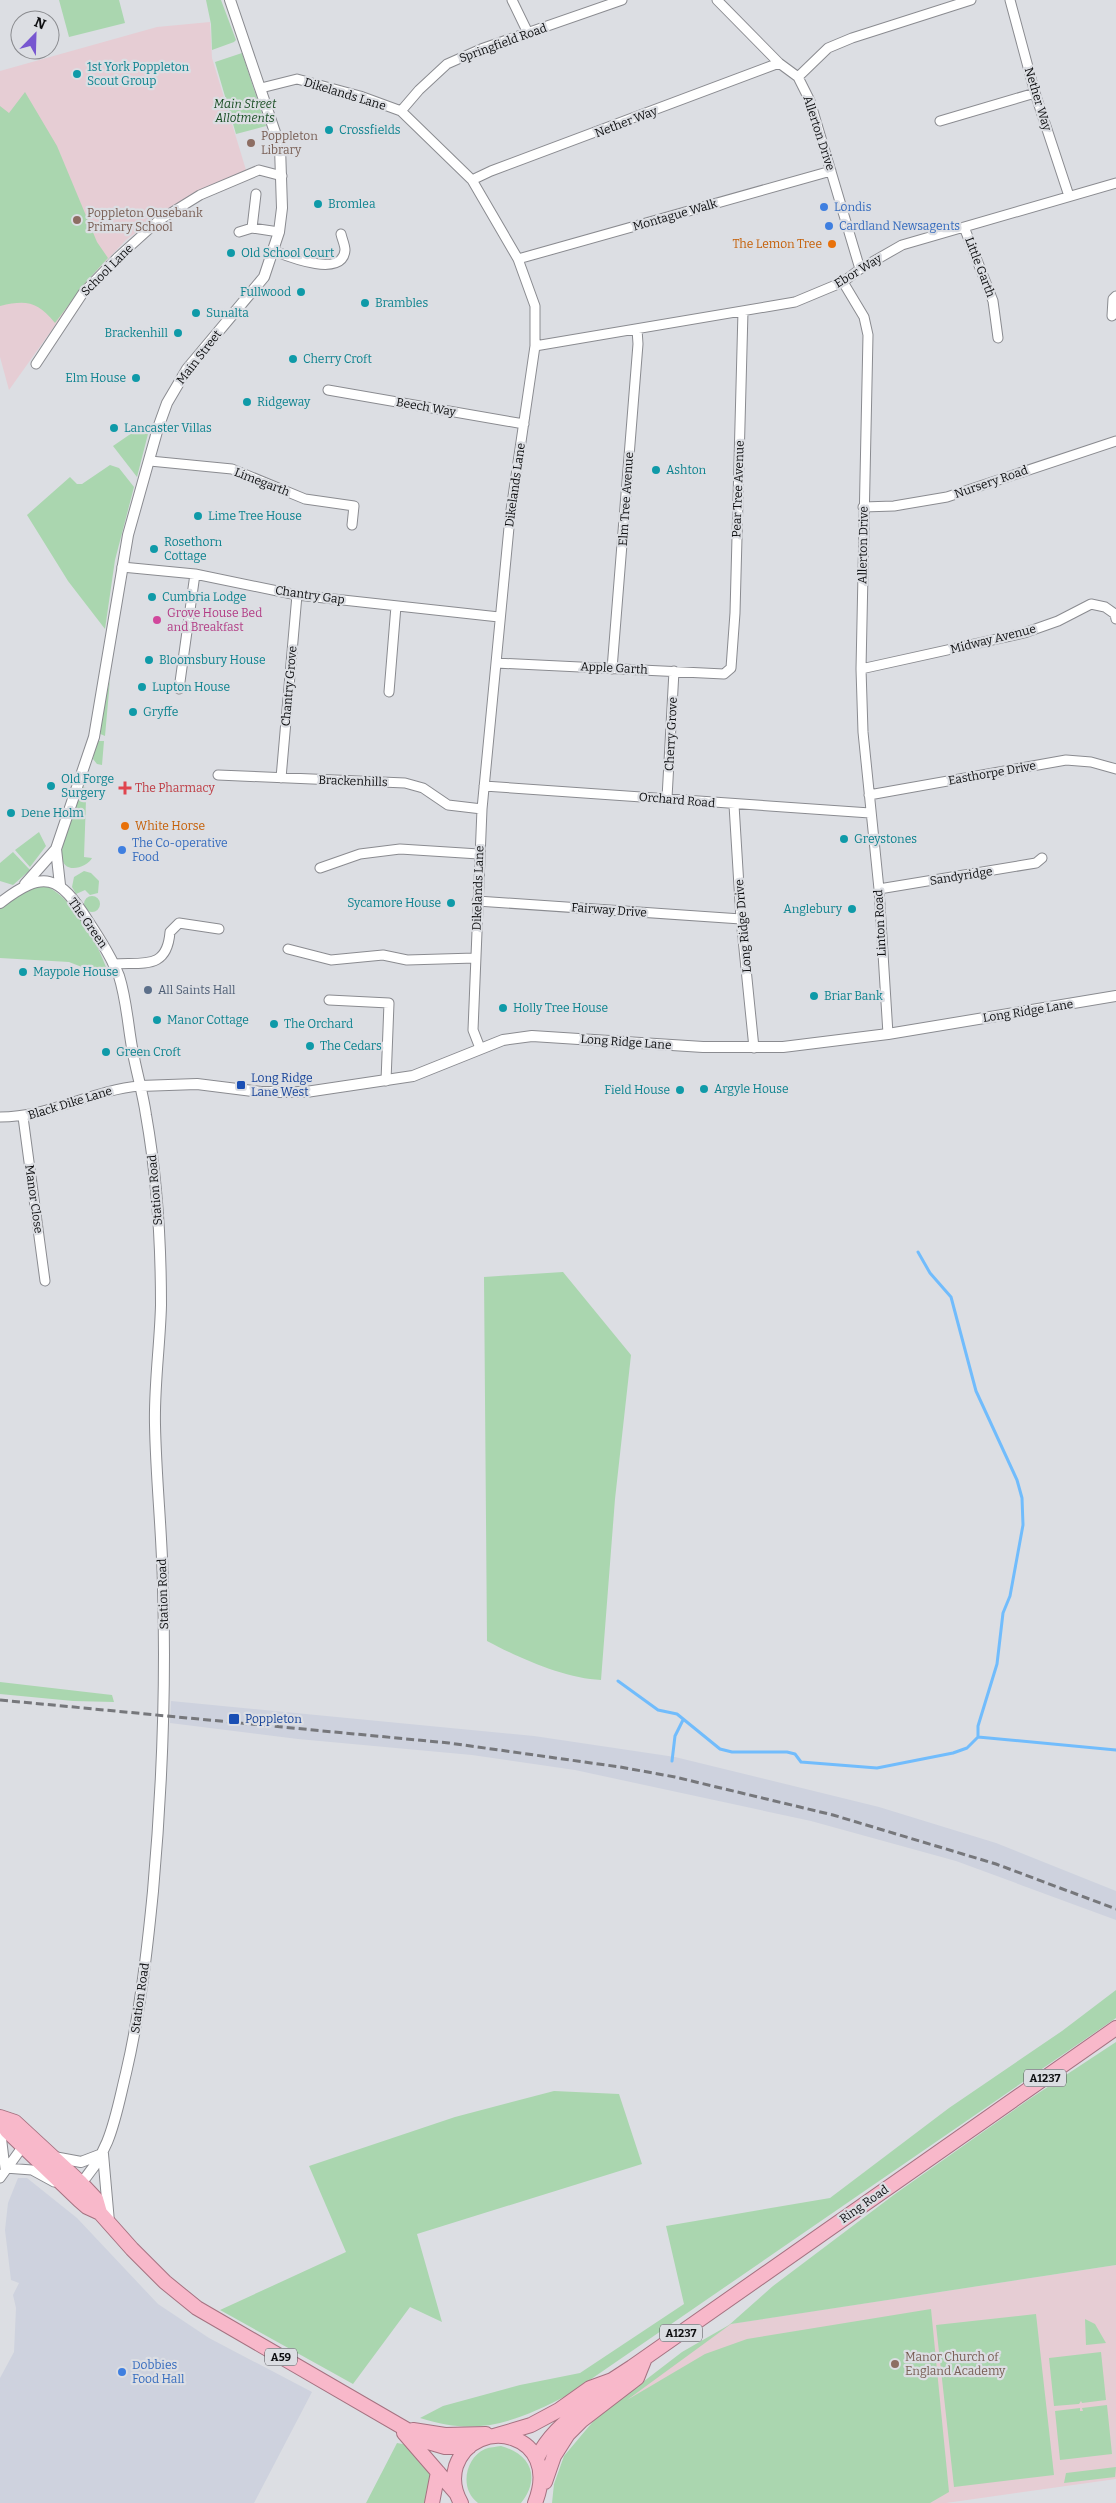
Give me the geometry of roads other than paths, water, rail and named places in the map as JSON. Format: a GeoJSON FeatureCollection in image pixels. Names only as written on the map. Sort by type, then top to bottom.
{"type":"FeatureCollection","features":[{"type":"Feature","properties":{"kind":"highway","name":"Ring Road"},"geometry":{"type":"LineString","coordinates":[[500,2434],[531,2425],[559,2410],[590,2388],[612,2380],[1116,2028]]}},
{"type":"Feature","properties":{"kind":"highway","name":"A59"},"geometry":{"type":"LineString","coordinates":[[0,2118],[7,2131],[27,2140],[53,2157],[72,2187]]}},
{"type":"Feature","properties":{"kind":"highway","name":"A59"},"geometry":{"type":"LineString","coordinates":[[27,2140],[72,2187],[96,2199],[104,2218],[165,2282],[196,2308],[370,2407],[400,2427],[437,2446],[469,2447]]}},
{"type":"Feature","properties":{"kind":"highway"},"geometry":{"type":"LineString","coordinates":[[538,2499],[552,2461],[563,2442],[581,2421],[637,2378],[645,2358]]}},
{"type":"Feature","properties":{"kind":"highway","name":"Ring Road"},"geometry":{"type":"LineString","coordinates":[[536,2458],[553,2432],[597,2398],[612,2380]]}},
{"type":"Feature","properties":{"kind":"highway"},"geometry":{"type":"LineString","coordinates":[[400,2427],[453,2435],[500,2434],[520,2442],[536,2458],[542,2477],[542,2487],[538,2499]]}},
{"type":"Feature","properties":{"kind":"highway","name":"A59"},"geometry":{"type":"LineString","coordinates":[[400,2427],[438,2472],[456,2499]]}},
{"type":"Feature","properties":{"kind":"highway"},"geometry":{"type":"LineString","coordinates":[[456,2499],[455,2469],[469,2447],[477,2441],[500,2434]]}},
{"type":"Feature","properties":{"kind":"highway"},"geometry":{"type":"LineString","coordinates":[[432,2503],[438,2472]]}},
{"type":"Feature","properties":{"kind":"street","name":"Main Street"},"geometry":{"type":"LineString","coordinates":[[68,815],[94,737],[128,536],[158,428],[172,394],[187,369],[264,277],[279,232],[282,176],[280,147],[230,0]]}},
{"type":"Feature","properties":{"kind":"street"},"geometry":{"type":"LineString","coordinates":[[512,0],[528,33]]}},
{"type":"Feature","properties":{"kind":"street","name":"Springfield Road"},"geometry":{"type":"LineString","coordinates":[[401,111],[419,90],[446,64],[622,0]]}},
{"type":"Feature","properties":{"kind":"street","name":"Allerton Drive"},"geometry":{"type":"LineString","coordinates":[[717,0],[779,63],[798,77],[810,101],[860,270]]}},
{"type":"Feature","properties":{"kind":"street"},"geometry":{"type":"LineString","coordinates":[[798,77],[828,48],[852,38],[971,0]]}},
{"type":"Feature","properties":{"kind":"street","name":"Nether Way"},"geometry":{"type":"LineString","coordinates":[[1010,0],[1035,93],[1069,196]]}},
{"type":"Feature","properties":{"kind":"street","name":"Nether Way"},"geometry":{"type":"LineString","coordinates":[[472,180],[491,171],[779,63]]}},
{"type":"Feature","properties":{"kind":"street","name":"Dikelands Lane"},"geometry":{"type":"LineString","coordinates":[[261,88],[297,80],[360,96],[401,111],[472,180],[518,258],[535,306],[535,346],[510,517],[482,809],[473,1030],[480,1048]]}},
{"type":"Feature","properties":{"kind":"street"},"geometry":{"type":"LineString","coordinates":[[940,121],[1035,93]]}},
{"type":"Feature","properties":{"kind":"street","name":"School Lane"},"geometry":{"type":"LineString","coordinates":[[36,364],[83,293],[158,221],[200,195],[259,170],[282,176]]}},
{"type":"Feature","properties":{"kind":"street","name":"Montague Walk"},"geometry":{"type":"LineString","coordinates":[[518,258],[832,171]]}},
{"type":"Feature","properties":{"kind":"street","name":"Ebor Way"},"geometry":{"type":"LineString","coordinates":[[535,346],[795,302],[843,282],[902,245],[1116,183]]}},
{"type":"Feature","properties":{"kind":"street"},"geometry":{"type":"LineString","coordinates":[[252,228],[256,194]]}},
{"type":"Feature","properties":{"kind":"street","name":"Little Garth"},"geometry":{"type":"LineString","coordinates":[[964,227],[993,301],[998,338]]}},
{"type":"Feature","properties":{"kind":"street"},"geometry":{"type":"LineString","coordinates":[[239,232],[252,228],[279,232]]}},
{"type":"Feature","properties":{"kind":"street"},"geometry":{"type":"LineString","coordinates":[[274,251],[306,263],[331,264],[342,257],[345,249],[340,234]]}},
{"type":"Feature","properties":{"kind":"street","name":"Allerton Drive"},"geometry":{"type":"LineString","coordinates":[[843,282],[864,317],[868,335],[861,669],[870,813]]}},
{"type":"Feature","properties":{"kind":"street"},"geometry":{"type":"LineString","coordinates":[[1112,316],[1113,299],[1116,296]]}},
{"type":"Feature","properties":{"kind":"street","name":"Pear Tree Avenue"},"geometry":{"type":"LineString","coordinates":[[731,668],[735,613],[743,311]]}},
{"type":"Feature","properties":{"kind":"street","name":"Elm Tree Avenue"},"geometry":{"type":"LineString","coordinates":[[612,668],[638,353],[637,329]]}},
{"type":"Feature","properties":{"kind":"street","name":"Beech Way"},"geometry":{"type":"LineString","coordinates":[[328,390],[524,424]]}},
{"type":"Feature","properties":{"kind":"street","name":"Nursery Road"},"geometry":{"type":"LineString","coordinates":[[863,507],[894,506],[947,497],[1116,441]]}},
{"type":"Feature","properties":{"kind":"street","name":"Limegarth"},"geometry":{"type":"LineString","coordinates":[[150,461],[232,470],[305,499],[354,506],[352,526]]}},
{"type":"Feature","properties":{"kind":"street","name":"Chantry Gap"},"geometry":{"type":"LineString","coordinates":[[122,566],[195,574],[298,595],[499,617]]}},
{"type":"Feature","properties":{"kind":"street"},"geometry":{"type":"LineString","coordinates":[[179,689],[195,574]]}},
{"type":"Feature","properties":{"kind":"street","name":"Chantry Grove"},"geometry":{"type":"LineString","coordinates":[[281,778],[298,595]]}},
{"type":"Feature","properties":{"kind":"street","name":"Midway Avenue"},"geometry":{"type":"LineString","coordinates":[[861,669],[1024,633],[1058,621],[1091,604],[1105,607],[1115,614],[1116,618]]}},
{"type":"Feature","properties":{"kind":"street"},"geometry":{"type":"LineString","coordinates":[[389,692],[396,606]]}},
{"type":"Feature","properties":{"kind":"street","name":"Apple Garth"},"geometry":{"type":"LineString","coordinates":[[496,663],[724,674],[731,668]]}},
{"type":"Feature","properties":{"kind":"street","name":"Cherry Grove"},"geometry":{"type":"LineString","coordinates":[[667,798],[674,671]]}},
{"type":"Feature","properties":{"kind":"street","name":"Easthorpe Drive"},"geometry":{"type":"LineString","coordinates":[[869,795],[1066,760],[1091,762],[1116,769]]}},
{"type":"Feature","properties":{"kind":"street","name":"Brackenhills"},"geometry":{"type":"LineString","coordinates":[[218,776],[405,783],[423,788],[448,805],[482,809]]}},
{"type":"Feature","properties":{"kind":"street","name":"Orchard Road"},"geometry":{"type":"LineString","coordinates":[[484,786],[667,798],[734,805],[870,813]]}},
{"type":"Feature","properties":{"kind":"street","name":"Long Ridge Drive"},"geometry":{"type":"LineString","coordinates":[[734,805],[741,919],[754,1048]]}},
{"type":"Feature","properties":{"kind":"street","name":"Linton Road"},"geometry":{"type":"LineString","coordinates":[[870,813],[879,889],[888,1034]]}},
{"type":"Feature","properties":{"kind":"street","name":"The Green"},"geometry":{"type":"LineString","coordinates":[[60,885],[56,849],[68,815]]}},
{"type":"Feature","properties":{"kind":"street"},"geometry":{"type":"LineString","coordinates":[[23,886],[56,849]]}},
{"type":"Feature","properties":{"kind":"street"},"geometry":{"type":"LineString","coordinates":[[320,868],[360,854],[400,850],[479,854]]}},
{"type":"Feature","properties":{"kind":"street","name":"Sandyridge"},"geometry":{"type":"LineString","coordinates":[[879,889],[1036,864],[1042,858]]}},
{"type":"Feature","properties":{"kind":"street","name":"The Green"},"geometry":{"type":"LineString","coordinates":[[0,903],[23,886],[34,881],[48,881],[60,885],[80,907],[108,951],[120,982]]}},
{"type":"Feature","properties":{"kind":"street","name":"Fairway Drive"},"geometry":{"type":"LineString","coordinates":[[477,901],[741,919]]}},
{"type":"Feature","properties":{"kind":"street"},"geometry":{"type":"LineString","coordinates":[[113,964],[155,961],[162,957],[167,951],[170,932],[179,923],[218,929]]}},
{"type":"Feature","properties":{"kind":"street"},"geometry":{"type":"LineString","coordinates":[[288,949],[331,960],[383,955],[407,960],[475,958]]}},
{"type":"Feature","properties":{"kind":"street","name":"Station Road"},"geometry":{"type":"LineString","coordinates":[[72,2187],[92,2172],[103,2153],[116,2115],[140,2001],[160,1800],[164,1633],[155,1422],[160,1306],[158,1205],[140,1086],[120,982]]}},
{"type":"Feature","properties":{"kind":"street","name":"Long Ridge Lane"},"geometry":{"type":"LineString","coordinates":[[140,1086],[197,1084],[261,1092],[306,1092],[413,1076],[503,1040],[532,1036],[754,1048],[814,1044],[888,1034],[1116,996]]}},
{"type":"Feature","properties":{"kind":"street"},"geometry":{"type":"LineString","coordinates":[[328,1000],[389,1003],[386,1081]]}},
{"type":"Feature","properties":{"kind":"street","name":"Black Dike Lane"},"geometry":{"type":"LineString","coordinates":[[0,1117],[23,1117],[118,1088],[140,1086]]}},
{"type":"Feature","properties":{"kind":"street","name":"Manor Close"},"geometry":{"type":"LineString","coordinates":[[23,1117],[46,1281]]}},
{"type":"Feature","properties":{"kind":"street"},"geometry":{"type":"LineString","coordinates":[[0,2124],[5,2168]]}},
{"type":"Feature","properties":{"kind":"street"},"geometry":{"type":"LineString","coordinates":[[0,2178],[5,2168],[27,2140]]}},
{"type":"Feature","properties":{"kind":"street"},"geometry":{"type":"LineString","coordinates":[[53,2157],[81,2162],[103,2153],[104,2218]]}},
{"type":"Feature","properties":{"kind":"street"},"geometry":{"type":"LineString","coordinates":[[5,2168],[32,2170],[72,2187]]}},
{"type":"Feature","properties":{"kind":"waterway"},"geometry":{"type":"LineString","coordinates":[[918,1252],[930,1273],[951,1297],[976,1391],[1017,1480],[1022,1498],[1023,1525],[1010,1596],[1003,1613],[997,1664],[978,1726],[978,1737]]}},
{"type":"Feature","properties":{"kind":"waterway"},"geometry":{"type":"LineString","coordinates":[[618,1681],[658,1710],[677,1714],[720,1749],[732,1752],[787,1752],[795,1754],[801,1762],[877,1768],[953,1753],[967,1748],[978,1737],[1116,1750]]}},
{"type":"Feature","properties":{"kind":"waterway"},"geometry":{"type":"LineString","coordinates":[[672,1761],[675,1736],[683,1720]]}},
{"type":"Feature","properties":{"kind":"railway"},"geometry":{"type":"LineString","coordinates":[[0,1700],[449,1743],[620,1767],[675,1777],[833,1815],[996,1864],[1116,1909]]}},
{"type":"Feature","properties":{"kind":"place","name":"1st York Poppleton Scout Group"},"geometry":{"type":"Point","coordinates":[77,74]}},
{"type":"Feature","properties":{"kind":"place","name":"Crossfields"},"geometry":{"type":"Point","coordinates":[329,130]}},
{"type":"Feature","properties":{"kind":"place","name":"Poppleton Library"},"geometry":{"type":"Point","coordinates":[251,143]}},
{"type":"Feature","properties":{"kind":"place","name":"Bromlea"},"geometry":{"type":"Point","coordinates":[318,204]}},
{"type":"Feature","properties":{"kind":"place","name":"Londis"},"geometry":{"type":"Point","coordinates":[824,207]}},
{"type":"Feature","properties":{"kind":"place","name":"Poppleton Ousebank Primary School"},"geometry":{"type":"Point","coordinates":[77,220]}},
{"type":"Feature","properties":{"kind":"place","name":"Cardland Newsagents"},"geometry":{"type":"Point","coordinates":[829,226]}},
{"type":"Feature","properties":{"kind":"place","name":"The Lemon Tree"},"geometry":{"type":"Point","coordinates":[832,244]}},
{"type":"Feature","properties":{"kind":"place","name":"Old School Court"},"geometry":{"type":"Point","coordinates":[231,253]}},
{"type":"Feature","properties":{"kind":"place","name":"Fullwood"},"geometry":{"type":"Point","coordinates":[301,292]}},
{"type":"Feature","properties":{"kind":"place","name":"Brambles"},"geometry":{"type":"Point","coordinates":[365,303]}},
{"type":"Feature","properties":{"kind":"place","name":"Sunalta"},"geometry":{"type":"Point","coordinates":[196,313]}},
{"type":"Feature","properties":{"kind":"place","name":"Brackenhill"},"geometry":{"type":"Point","coordinates":[178,333]}},
{"type":"Feature","properties":{"kind":"place","name":"Cherry Croft"},"geometry":{"type":"Point","coordinates":[293,359]}},
{"type":"Feature","properties":{"kind":"place","name":"Elm House"},"geometry":{"type":"Point","coordinates":[136,378]}},
{"type":"Feature","properties":{"kind":"place","name":"Ridgeway"},"geometry":{"type":"Point","coordinates":[247,402]}},
{"type":"Feature","properties":{"kind":"place","name":"Lancaster Villas"},"geometry":{"type":"Point","coordinates":[114,428]}},
{"type":"Feature","properties":{"kind":"place","name":"Ashton"},"geometry":{"type":"Point","coordinates":[656,470]}},
{"type":"Feature","properties":{"kind":"place","name":"Lime Tree House"},"geometry":{"type":"Point","coordinates":[198,516]}},
{"type":"Feature","properties":{"kind":"place","name":"Rosethorn Cottage"},"geometry":{"type":"Point","coordinates":[154,549]}},
{"type":"Feature","properties":{"kind":"place","name":"Cumbria Lodge"},"geometry":{"type":"Point","coordinates":[152,597]}},
{"type":"Feature","properties":{"kind":"place","name":"Grove House Bed and Breakfast"},"geometry":{"type":"Point","coordinates":[157,620]}},
{"type":"Feature","properties":{"kind":"place","name":"Bloomsbury House"},"geometry":{"type":"Point","coordinates":[149,660]}},
{"type":"Feature","properties":{"kind":"place","name":"Lupton House"},"geometry":{"type":"Point","coordinates":[142,687]}},
{"type":"Feature","properties":{"kind":"place","name":"Gryffe"},"geometry":{"type":"Point","coordinates":[133,712]}},
{"type":"Feature","properties":{"kind":"place","name":"Old Forge Surgery"},"geometry":{"type":"Point","coordinates":[51,786]}},
{"type":"Feature","properties":{"kind":"place","name":"The Pharmacy"},"geometry":{"type":"Point","coordinates":[125,788]}},
{"type":"Feature","properties":{"kind":"place","name":"Dene Holm"},"geometry":{"type":"Point","coordinates":[11,813]}},
{"type":"Feature","properties":{"kind":"place","name":"White Horse"},"geometry":{"type":"Point","coordinates":[125,826]}},
{"type":"Feature","properties":{"kind":"place","name":"Greystones"},"geometry":{"type":"Point","coordinates":[844,839]}},
{"type":"Feature","properties":{"kind":"place","name":"The Co-operative Food"},"geometry":{"type":"Point","coordinates":[122,850]}},
{"type":"Feature","properties":{"kind":"place","name":"Sycamore House"},"geometry":{"type":"Point","coordinates":[451,903]}},
{"type":"Feature","properties":{"kind":"place","name":"Anglebury"},"geometry":{"type":"Point","coordinates":[852,909]}},
{"type":"Feature","properties":{"kind":"place","name":"Maypole House"},"geometry":{"type":"Point","coordinates":[23,972]}},
{"type":"Feature","properties":{"kind":"place","name":"All Saints Hall"},"geometry":{"type":"Point","coordinates":[148,990]}},
{"type":"Feature","properties":{"kind":"place","name":"Briar Bank"},"geometry":{"type":"Point","coordinates":[814,996]}},
{"type":"Feature","properties":{"kind":"place","name":"Holly Tree House"},"geometry":{"type":"Point","coordinates":[503,1008]}},
{"type":"Feature","properties":{"kind":"place","name":"Manor Cottage"},"geometry":{"type":"Point","coordinates":[157,1020]}},
{"type":"Feature","properties":{"kind":"place","name":"The Orchard"},"geometry":{"type":"Point","coordinates":[274,1024]}},
{"type":"Feature","properties":{"kind":"place","name":"The Cedars"},"geometry":{"type":"Point","coordinates":[310,1046]}},
{"type":"Feature","properties":{"kind":"place","name":"Green Croft"},"geometry":{"type":"Point","coordinates":[106,1052]}},
{"type":"Feature","properties":{"kind":"place","name":"Long Ridge Lane West"},"geometry":{"type":"Point","coordinates":[241,1085]}},
{"type":"Feature","properties":{"kind":"place","name":"Argyle House"},"geometry":{"type":"Point","coordinates":[704,1089]}},
{"type":"Feature","properties":{"kind":"place","name":"Field House"},"geometry":{"type":"Point","coordinates":[680,1090]}},
{"type":"Feature","properties":{"kind":"place","name":"Poppleton"},"geometry":{"type":"Point","coordinates":[234,1719]}},
{"type":"Feature","properties":{"kind":"place","name":"Manor Church of England Academy"},"geometry":{"type":"Point","coordinates":[895,2364]}},
{"type":"Feature","properties":{"kind":"place","name":"Dobbies Food Hall"},"geometry":{"type":"Point","coordinates":[122,2372]}},
{"type":"Feature","properties":{"kind":"park label","name":"Main Street Allotments"},"geometry":{"type":"Point","coordinates":[245,111]}}]}
